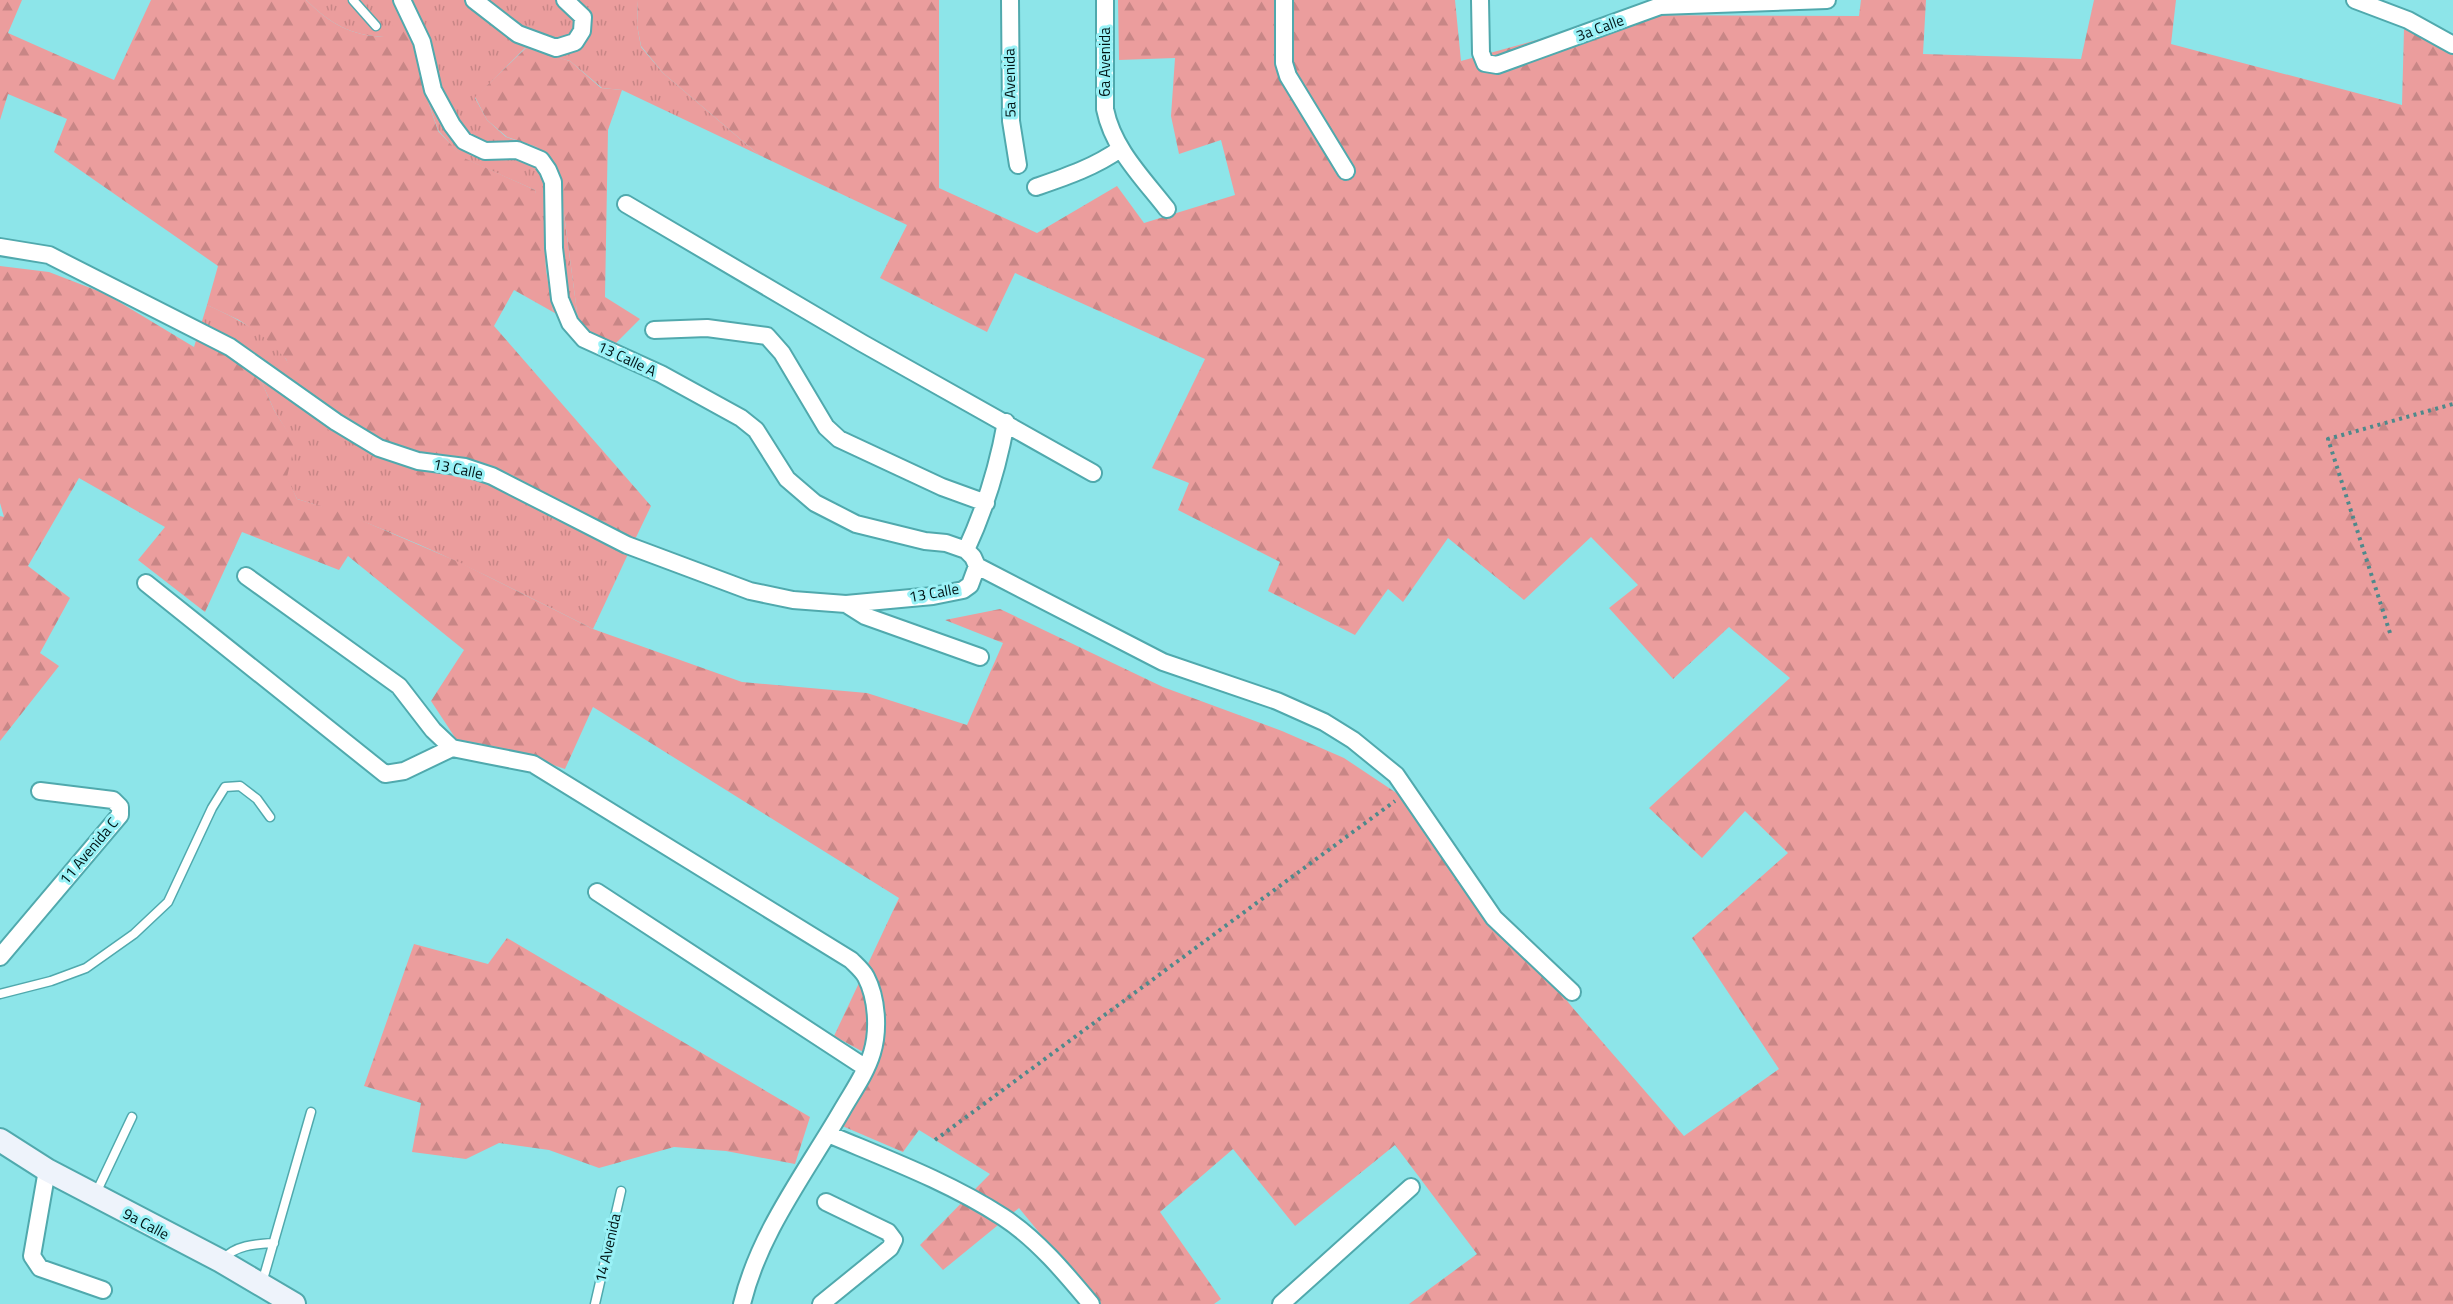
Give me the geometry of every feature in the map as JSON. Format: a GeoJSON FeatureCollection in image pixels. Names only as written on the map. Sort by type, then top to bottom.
{"type":"FeatureCollection","features":[{"type":"Feature","properties":{"kind":"street","name":"13 Calle A"},"geometry":{"type":"LineString","coordinates":[[402,0],[422,42],[434,90],[452,125],[464,141],[485,151],[516,150],[541,160],[548,170],[553,182],[554,248],[560,299],[570,322],[584,339],[660,374],[741,418],[756,430],[787,479],[815,503],[856,524],[925,541],[946,543],[966,550]]}},
{"type":"Feature","properties":{"kind":"street"},"geometry":{"type":"LineString","coordinates":[[474,0],[518,34],[556,48],[575,42],[582,31],[583,16],[565,0]]}},
{"type":"Feature","properties":{"kind":"street","name":"5a Avenida"},"geometry":{"type":"LineString","coordinates":[[1010,0],[1011,122],[1018,165]]}},
{"type":"Feature","properties":{"kind":"street","name":"6a Avenida"},"geometry":{"type":"LineString","coordinates":[[1105,0],[1105,109],[1108,123],[1120,149]]}},
{"type":"Feature","properties":{"kind":"street"},"geometry":{"type":"LineString","coordinates":[[1284,0],[1284,63],[1288,76],[1346,171]]}},
{"type":"Feature","properties":{"kind":"street","name":"3a Calle"},"geometry":{"type":"LineString","coordinates":[[1480,0],[1481,53],[1485,63],[1497,65],[1660,3],[1827,0]]}},
{"type":"Feature","properties":{"kind":"street"},"geometry":{"type":"LineString","coordinates":[[2355,0],[2408,20],[2453,45]]}},
{"type":"Feature","properties":{"kind":"street"},"geometry":{"type":"LineString","coordinates":[[1036,187],[1086,169],[1120,149],[1167,209]]}},
{"type":"Feature","properties":{"kind":"street"},"geometry":{"type":"LineString","coordinates":[[626,204],[862,343],[1093,473]]}},
{"type":"Feature","properties":{"kind":"street","name":"13 Calle"},"geometry":{"type":"LineString","coordinates":[[0,247],[49,255],[230,347],[336,422],[379,448],[418,461],[465,467],[492,476],[627,545],[750,591],[794,600],[846,604],[933,596],[963,590],[970,585],[975,571]]}},
{"type":"Feature","properties":{"kind":"street"},"geometry":{"type":"LineString","coordinates":[[654,330],[707,328],[766,336],[782,353],[826,427],[839,439],[942,487],[986,503]]}},
{"type":"Feature","properties":{"kind":"street"},"geometry":{"type":"LineString","coordinates":[[1006,423],[1000,455],[986,503],[966,550],[973,557],[975,571],[1163,662],[1277,701],[1324,722],[1396,775],[1494,918],[1572,992]]}},
{"type":"Feature","properties":{"kind":"street"},"geometry":{"type":"LineString","coordinates":[[246,576],[399,686],[433,730],[452,748],[534,764],[851,960],[866,976],[876,1010],[873,1051],[866,1068],[765,1239],[747,1283],[742,1304]]}},
{"type":"Feature","properties":{"kind":"street"},"geometry":{"type":"LineString","coordinates":[[146,583],[386,774],[404,771],[452,748]]}},
{"type":"Feature","properties":{"kind":"street"},"geometry":{"type":"LineString","coordinates":[[846,604],[865,616],[980,657]]}},
{"type":"Feature","properties":{"kind":"street","name":"11 Avenida C"},"geometry":{"type":"LineString","coordinates":[[0,957],[120,815],[120,807],[113,800],[40,791]]}},
{"type":"Feature","properties":{"kind":"street"},"geometry":{"type":"LineString","coordinates":[[597,892],[866,1068]]}},
{"type":"Feature","properties":{"kind":"street"},"geometry":{"type":"LineString","coordinates":[[828,1134],[944,1184],[1005,1218],[1040,1248],[1091,1304]]}},
{"type":"Feature","properties":{"kind":"street","name":"9a Calle"},"geometry":{"type":"LineString","coordinates":[[0,1140],[47,1170],[221,1262],[294,1304]]}},
{"type":"Feature","properties":{"kind":"street"},"geometry":{"type":"LineString","coordinates":[[47,1170],[32,1256],[40,1268],[103,1290]]}},
{"type":"Feature","properties":{"kind":"street"},"geometry":{"type":"LineString","coordinates":[[1281,1304],[1411,1187]]}},
{"type":"Feature","properties":{"kind":"street"},"geometry":{"type":"LineString","coordinates":[[821,1304],[890,1248],[894,1240],[888,1232],[826,1202]]}},
{"type":"Feature","properties":{"kind":"lane"},"geometry":{"type":"LineString","coordinates":[[353,0],[376,26]]}},
{"type":"Feature","properties":{"kind":"lane"},"geometry":{"type":"LineString","coordinates":[[0,994],[51,981],[86,968],[142,926],[168,902],[212,808],[225,787],[240,786],[257,799],[270,817]]}},
{"type":"Feature","properties":{"kind":"lane"},"geometry":{"type":"LineString","coordinates":[[261,1284],[310,1112]]}},
{"type":"Feature","properties":{"kind":"lane"},"geometry":{"type":"LineString","coordinates":[[94,1196],[132,1117]]}},
{"type":"Feature","properties":{"kind":"lane","name":"14 Avenida"},"geometry":{"type":"LineString","coordinates":[[596,1304],[621,1191]]}},
{"type":"Feature","properties":{"kind":"lane"},"geometry":{"type":"LineString","coordinates":[[221,1262],[229,1252],[274,1243]]}},
{"type":"Feature","properties":{"kind":"path"},"geometry":{"type":"LineString","coordinates":[[2390,633],[2328,439],[2453,404]]}},
{"type":"Feature","properties":{"kind":"path"},"geometry":{"type":"LineString","coordinates":[[934,1140],[1408,792]]}},
{"type":"Feature","properties":{"kind":"green space"},"geometry":{"type":"Polygon","coordinates":[[[0,0],[22,0],[8,33],[114,80],[151,0],[306,0],[341,27],[361,34],[384,37],[397,19],[410,33],[423,86],[438,131],[464,158],[535,190],[543,220],[546,270],[553,312],[514,290],[494,326],[651,506],[629,552],[474,474],[421,476],[385,463],[312,419],[298,392],[286,359],[265,338],[239,320],[207,305],[218,266],[54,152],[67,119],[8,94],[0,120],[0,0]]]}},
{"type":"Feature","properties":{"kind":"green space"},"geometry":{"type":"Polygon","coordinates":[[[306,0],[638,0],[637,25],[641,47],[663,73],[759,155],[622,90],[602,88],[570,61],[525,48],[475,98],[487,120],[506,137],[537,147],[554,163],[561,191],[579,327],[553,312],[535,190],[463,158],[438,130],[423,86],[384,37],[361,34],[341,27],[306,0]]]}},
{"type":"Feature","properties":{"kind":"green space"},"geometry":{"type":"Polygon","coordinates":[[[638,0],[939,0],[939,188],[1037,233],[1117,186],[1144,223],[1235,195],[1221,140],[1179,154],[1171,116],[1175,58],[1119,60],[1118,0],[1455,0],[1461,61],[1627,15],[1859,16],[1861,0],[1926,0],[1923,54],[2081,59],[2094,0],[2176,0],[2171,44],[2402,105],[2404,29],[2453,51],[2453,1304],[1409,1304],[1477,1254],[1395,1145],[1295,1226],[1233,1149],[1160,1212],[1221,1299],[1214,1304],[1098,1304],[1019,1208],[943,1270],[920,1245],[990,1174],[919,1130],[903,1152],[840,1125],[876,1059],[834,1036],[899,898],[593,707],[565,769],[502,748],[456,739],[431,701],[464,650],[348,556],[339,570],[242,532],[205,612],[138,560],[165,527],[79,478],[28,566],[70,598],[40,653],[59,666],[0,741],[0,516],[4,517],[0,503],[0,266],[49,272],[106,294],[194,347],[231,352],[260,378],[274,410],[295,443],[287,477],[297,499],[342,512],[461,563],[593,629],[742,682],[867,693],[967,725],[1003,643],[945,620],[1000,609],[1163,687],[1282,731],[1344,758],[1407,800],[1572,1007],[1684,1136],[1779,1069],[1692,938],[1788,853],[1745,811],[1702,858],[1649,808],[1790,678],[1729,627],[1673,679],[1609,608],[1638,585],[1591,537],[1524,600],[1448,538],[1403,602],[1388,589],[1355,635],[1268,591],[1280,562],[1178,510],[1189,483],[1152,468],[1205,359],[1015,273],[987,332],[880,278],[907,225],[759,155],[663,73],[641,46],[637,25],[638,0]]]}},
{"type":"Feature","properties":{"kind":"green space"},"geometry":{"type":"Polygon","coordinates":[[[526,48],[570,61],[601,88],[622,90],[608,130],[605,297],[640,319],[613,346],[579,327],[561,191],[554,163],[537,147],[507,137],[487,120],[475,97],[526,48]]]}},
{"type":"Feature","properties":{"kind":"green space"},"geometry":{"type":"Polygon","coordinates":[[[207,305],[239,321],[273,344],[287,361],[298,392],[474,474],[629,552],[593,629],[411,541],[297,499],[286,477],[294,443],[274,410],[260,378],[194,347],[207,305]]]}},
{"type":"Feature","properties":{"kind":"green space"},"geometry":{"type":"Polygon","coordinates":[[[507,938],[810,1117],[795,1164],[726,1151],[674,1147],[599,1168],[549,1150],[499,1143],[466,1159],[412,1152],[421,1103],[364,1086],[414,944],[488,964],[507,938]]]}}]}
